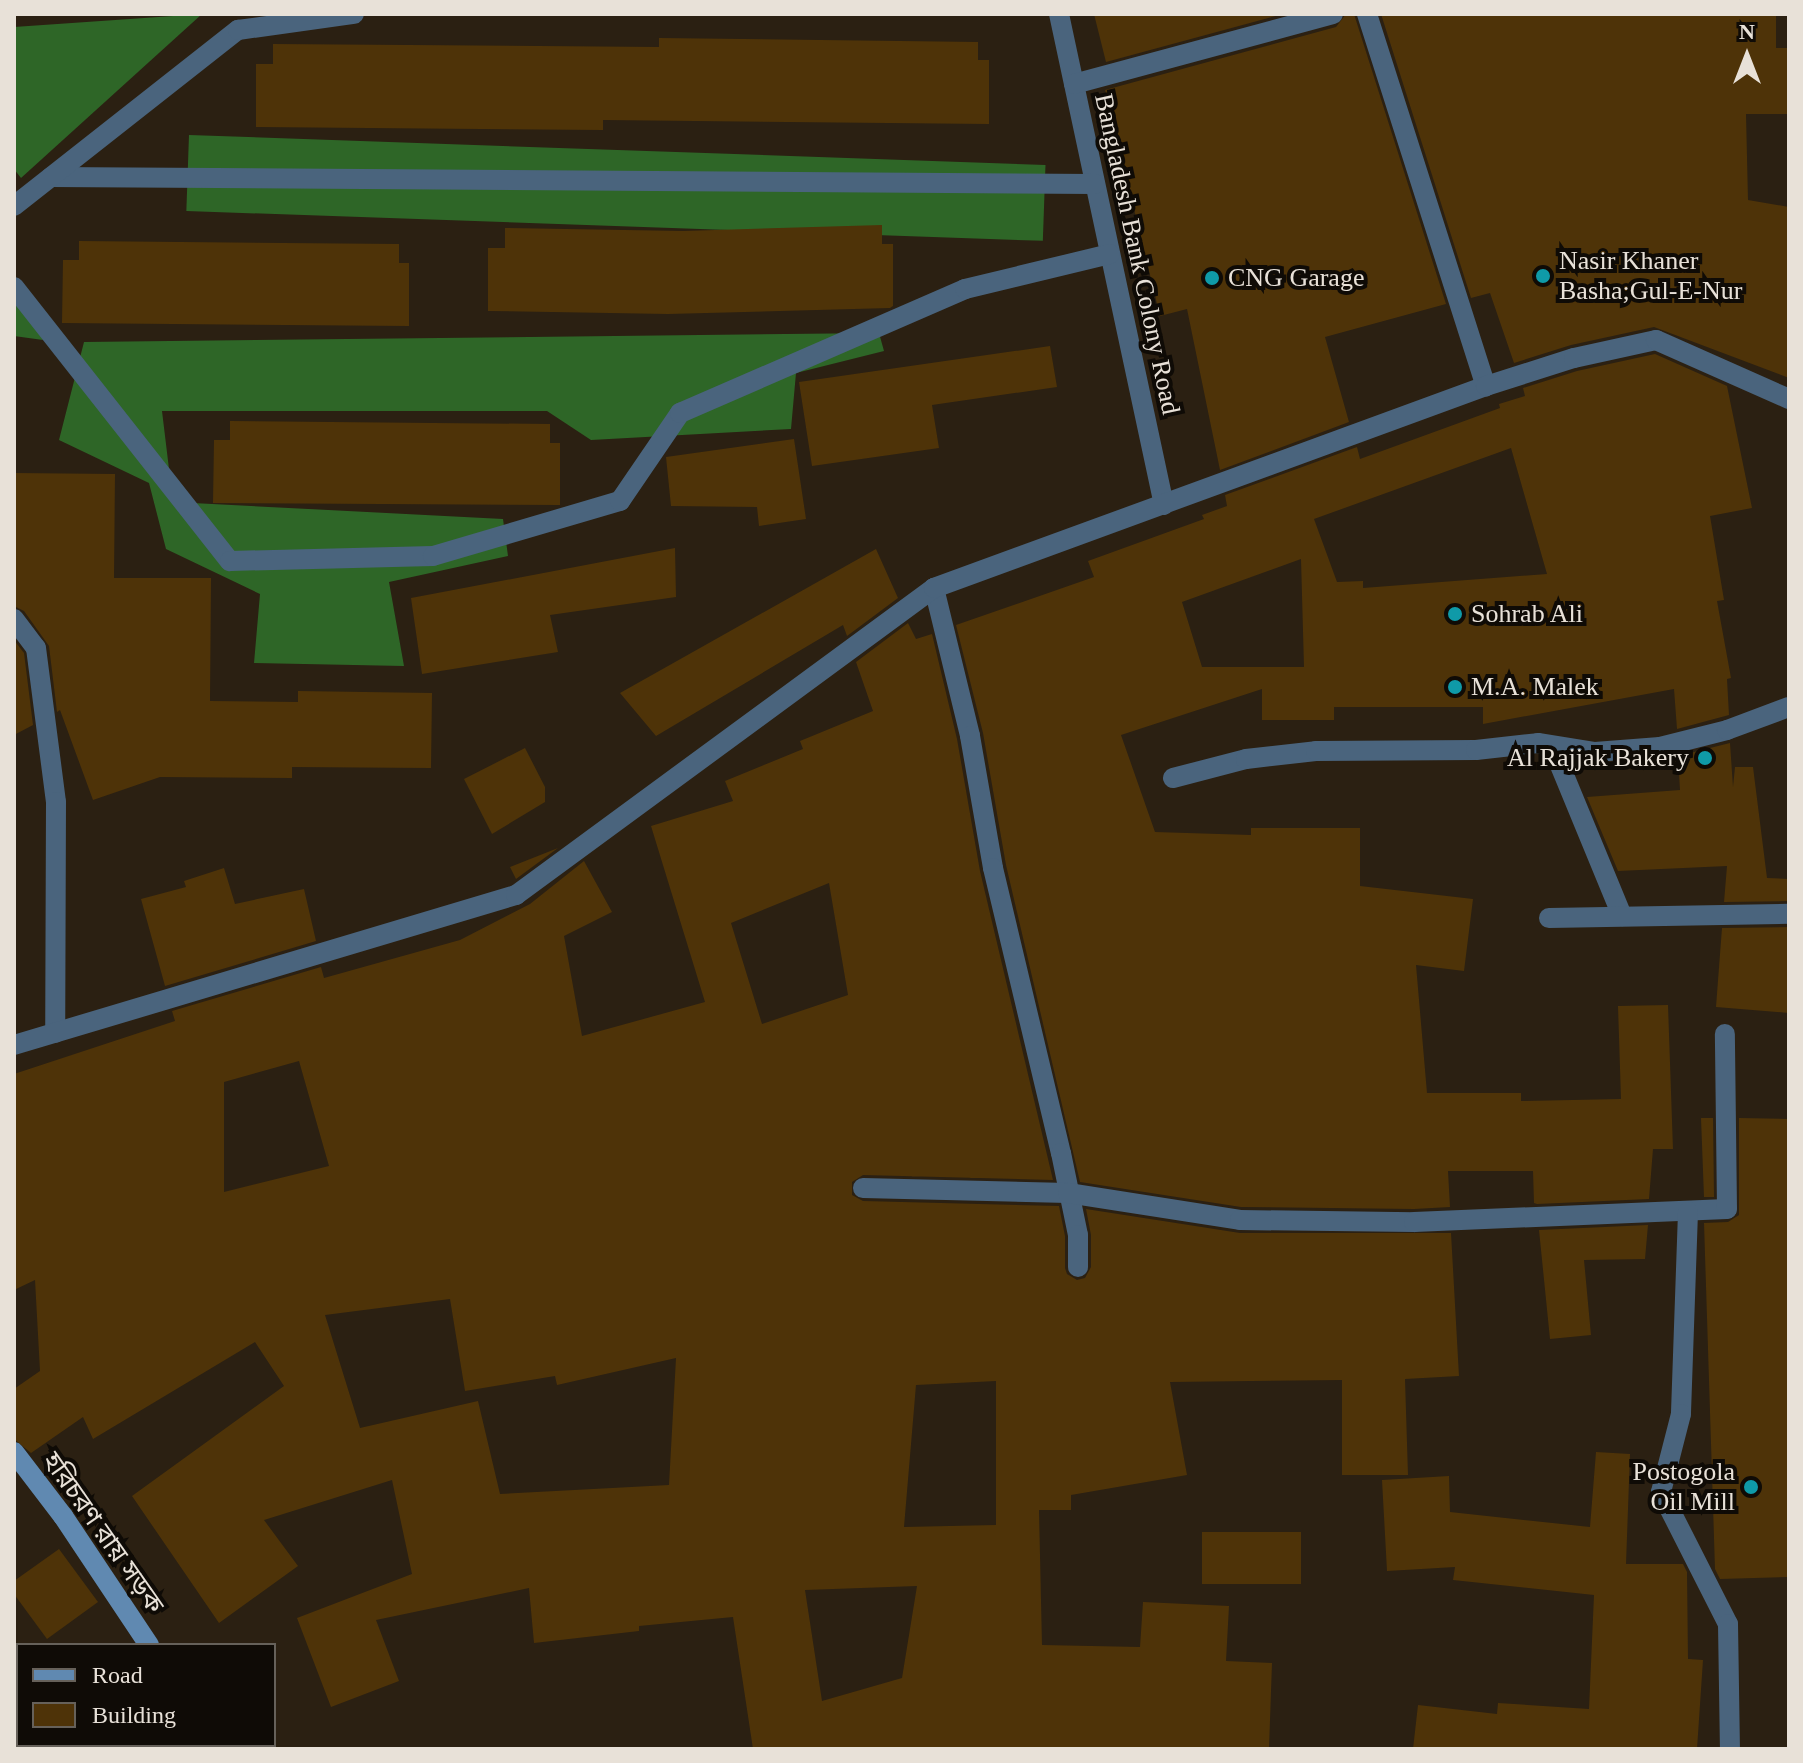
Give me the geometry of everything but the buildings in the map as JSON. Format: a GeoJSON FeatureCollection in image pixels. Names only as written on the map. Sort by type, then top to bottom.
{"type":"FeatureCollection","features":[{"type":"Feature","properties":{"kind":"main road","name":"হরিচরণ রায় সড়ক"},"geometry":{"type":"LineString","coordinates":[[14,1452],[63,1516],[148,1643]]}},
{"type":"Feature","properties":{"kind":"street"},"geometry":{"type":"LineString","coordinates":[[14,206],[242,22],[354,14]]}},
{"type":"Feature","properties":{"kind":"street","name":"Bangladesh Bank Colony Road"},"geometry":{"type":"LineString","coordinates":[[1059,14],[1164,505]]}},
{"type":"Feature","properties":{"kind":"street"},"geometry":{"type":"LineString","coordinates":[[1074,84],[1333,14]]}},
{"type":"Feature","properties":{"kind":"street"},"geometry":{"type":"LineString","coordinates":[[1367,14],[1486,386]]}},
{"type":"Feature","properties":{"kind":"street"},"geometry":{"type":"LineString","coordinates":[[51,177],[1095,184]]}},
{"type":"Feature","properties":{"kind":"street"},"geometry":{"type":"LineString","coordinates":[[14,287],[230,561],[433,556],[620,501],[680,413],[965,289],[1110,254]]}},
{"type":"Feature","properties":{"kind":"street"},"geometry":{"type":"LineString","coordinates":[[14,1045],[516,895],[934,588],[1486,386],[1574,358],[1656,340],[1789,399]]}},
{"type":"Feature","properties":{"kind":"street"},"geometry":{"type":"LineString","coordinates":[[934,588],[970,736],[993,868],[1078,1235],[1078,1267]]}},
{"type":"Feature","properties":{"kind":"street"},"geometry":{"type":"LineString","coordinates":[[14,619],[36,648],[56,802],[55,1033]]}},
{"type":"Feature","properties":{"kind":"street"},"geometry":{"type":"LineString","coordinates":[[1173,778],[1246,759],[1316,751],[1476,750],[1538,743],[1595,752],[1660,747],[1727,730],[1789,707]]}},
{"type":"Feature","properties":{"kind":"street"},"geometry":{"type":"LineString","coordinates":[[1552,746],[1622,916]]}},
{"type":"Feature","properties":{"kind":"street"},"geometry":{"type":"LineString","coordinates":[[1549,918],[1789,914]]}},
{"type":"Feature","properties":{"kind":"street"},"geometry":{"type":"LineString","coordinates":[[863,1188],[1068,1193],[1240,1220],[1414,1222],[1727,1209],[1725,1034]]}},
{"type":"Feature","properties":{"kind":"street"},"geometry":{"type":"LineString","coordinates":[[1688,1212],[1681,1414],[1661,1492],[1728,1624],[1730,1749]]}},
{"type":"Feature","properties":{"kind":"green space"},"geometry":{"type":"Polygon","coordinates":[[[202,14],[21,178],[14,169],[14,27],[202,14]]]}},
{"type":"Feature","properties":{"kind":"green space"},"geometry":{"type":"Polygon","coordinates":[[[189,135],[1045,165],[1043,241],[186,211],[189,135]]]}},
{"type":"Feature","properties":{"kind":"green space"},"geometry":{"type":"Polygon","coordinates":[[[14,281],[17,282],[43,340],[14,336],[14,281]]]}},
{"type":"Feature","properties":{"kind":"green space"},"geometry":{"type":"Polygon","coordinates":[[[879,333],[884,351],[796,373],[791,429],[591,440],[547,411],[162,411],[173,502],[503,519],[508,556],[389,582],[404,666],[254,663],[260,594],[166,549],[149,483],[59,440],[84,342],[879,333]]]}},
{"type":"Feature","properties":{"kind":"place","name":"Nasir Khaner Basha;Gul-E-Nur"},"geometry":{"type":"Point","coordinates":[1543,276]}},
{"type":"Feature","properties":{"kind":"place","name":"CNG Garage"},"geometry":{"type":"Point","coordinates":[1212,278]}},
{"type":"Feature","properties":{"kind":"place","name":"Sohrab Ali"},"geometry":{"type":"Point","coordinates":[1455,614]}},
{"type":"Feature","properties":{"kind":"place","name":"M.A. Malek"},"geometry":{"type":"Point","coordinates":[1455,687]}},
{"type":"Feature","properties":{"kind":"place","name":"Al Rajjak Bakery"},"geometry":{"type":"Point","coordinates":[1705,758]}},
{"type":"Feature","properties":{"kind":"place","name":"Postogola Oil Mill"},"geometry":{"type":"Point","coordinates":[1751,1487]}}]}
